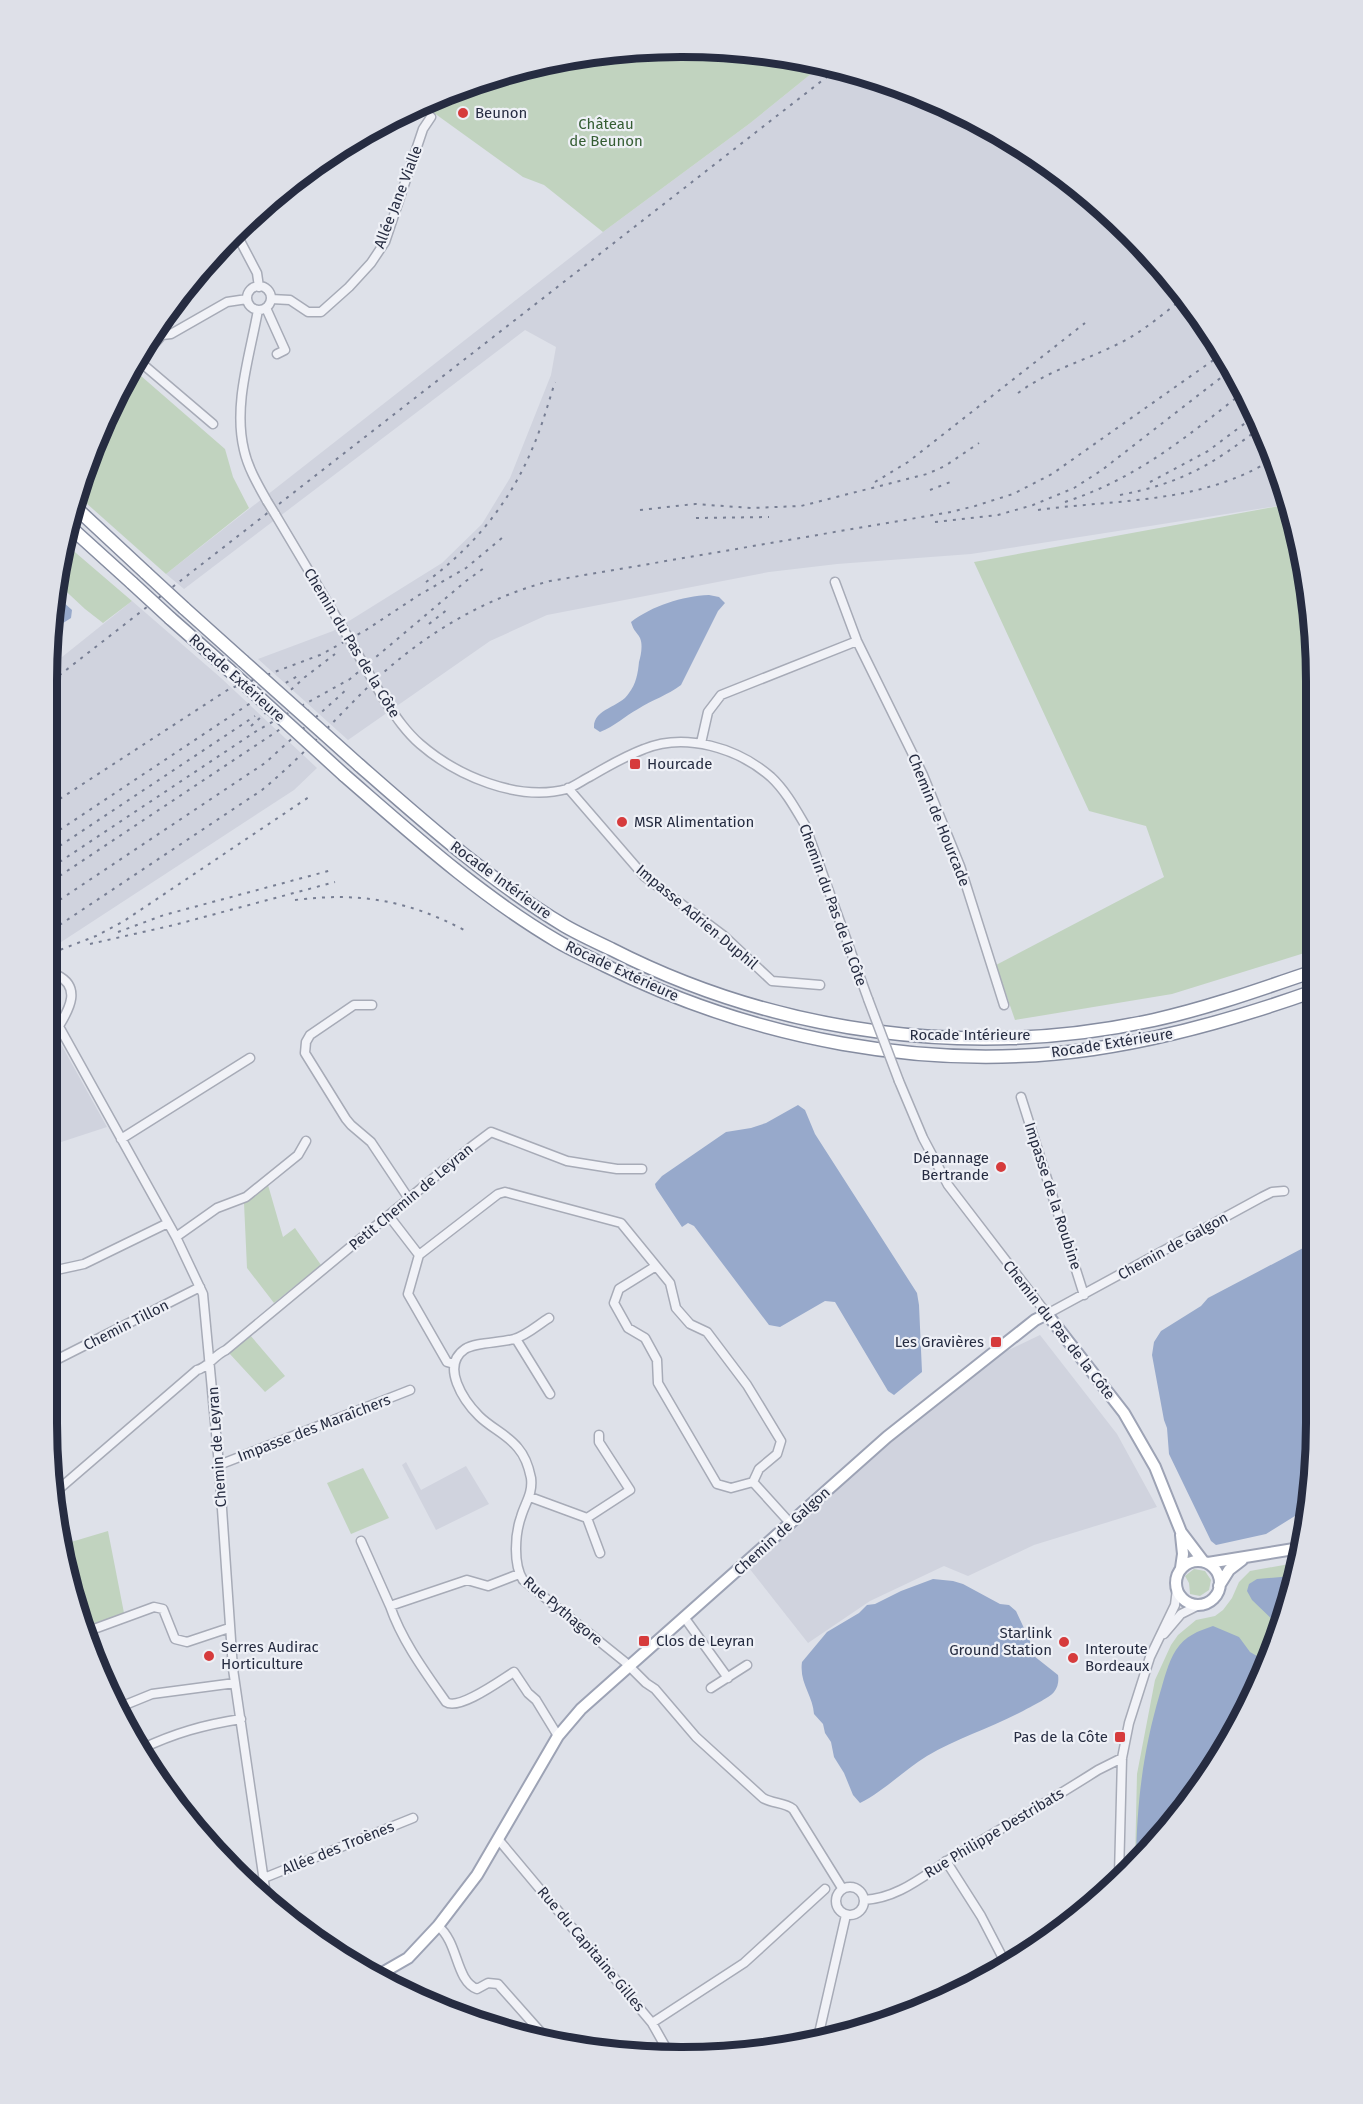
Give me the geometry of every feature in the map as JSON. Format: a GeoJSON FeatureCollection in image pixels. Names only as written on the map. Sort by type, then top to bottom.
{"type":"FeatureCollection","features":[{"type":"Feature","properties":{"kind":"highway","name":"Rocade Intérieure"},"geometry":{"type":"LineString","coordinates":[[80,512],[429,827],[505,886],[566,926],[647,968],[724,997],[801,1019],[894,1034],[957,1038],[1005,1038],[1089,1032],[1154,1020],[1201,1008],[1306,974]]}},
{"type":"Feature","properties":{"kind":"highway","name":"Rocade Extérieure"},"geometry":{"type":"LineString","coordinates":[[75,532],[344,775],[417,839],[486,894],[558,942],[640,982],[717,1013],[798,1035],[857,1046],[962,1056],[1006,1057],[1092,1050],[1204,1027],[1306,994]]}},
{"type":"Feature","properties":{"kind":"main road","name":"Chemin de Galgon"},"geometry":{"type":"LineString","coordinates":[[384,1972],[408,1958],[438,1926],[477,1875],[558,1736],[581,1709],[887,1437],[1021,1330],[1047,1314]]}},
{"type":"Feature","properties":{"kind":"main road","name":"Chemin du Pas de la Côte"},"geometry":{"type":"LineString","coordinates":[[1047,1314],[1124,1413],[1155,1467],[1181,1532],[1184,1554],[1181,1568]]}},
{"type":"Feature","properties":{"kind":"main road","name":"Chemin du Pas de la Côte"},"geometry":{"type":"LineString","coordinates":[[1181,1532],[1205,1562]]}},
{"type":"Feature","properties":{"kind":"main road"},"geometry":{"type":"LineString","coordinates":[[1244,1559],[1229,1570],[1212,1599],[1199,1605],[1185,1601],[1177,1589],[1176,1580],[1181,1568],[1189,1563],[1244,1559],[1293,1549]]}},
{"type":"Feature","properties":{"kind":"main road"},"geometry":{"type":"LineString","coordinates":[[1205,1562],[1216,1570],[1219,1586]]}},
{"type":"Feature","properties":{"kind":"street","name":"Allée Jane Vialle"},"geometry":{"type":"LineString","coordinates":[[265,306],[290,300],[308,312],[321,312],[371,263],[385,242],[423,129],[431,117]]}},
{"type":"Feature","properties":{"kind":"street"},"geometry":{"type":"LineString","coordinates":[[240,240],[257,273],[259,287]]}},
{"type":"Feature","properties":{"kind":"street"},"geometry":{"type":"LineString","coordinates":[[265,306],[251,307],[248,298],[251,290],[259,287],[268,291],[265,306],[285,350],[277,354]]}},
{"type":"Feature","properties":{"kind":"street"},"geometry":{"type":"LineString","coordinates":[[163,333],[171,334],[227,302],[248,298]]}},
{"type":"Feature","properties":{"kind":"street","name":"Chemin du Pas de la Côte"},"geometry":{"type":"LineString","coordinates":[[265,306],[242,400],[241,430],[247,460],[274,514],[383,698],[402,725],[418,743],[458,770],[498,786],[533,793],[568,788],[645,748],[674,743],[701,743],[736,754],[770,777],[789,798],[805,825],[868,999],[922,1138],[948,1185],[1047,1314]]}},
{"type":"Feature","properties":{"kind":"street"},"geometry":{"type":"LineString","coordinates":[[144,365],[213,424]]}},
{"type":"Feature","properties":{"kind":"street","name":"Chemin de Hourcade"},"geometry":{"type":"LineString","coordinates":[[835,582],[857,641],[923,775],[960,866],[1004,1005]]}},
{"type":"Feature","properties":{"kind":"street"},"geometry":{"type":"LineString","coordinates":[[701,743],[708,712],[721,695],[857,641]]}},
{"type":"Feature","properties":{"kind":"street","name":"Impasse Adrien Duphil"},"geometry":{"type":"LineString","coordinates":[[568,788],[644,876],[724,936],[772,981],[820,985]]}},
{"type":"Feature","properties":{"kind":"street"},"geometry":{"type":"LineString","coordinates":[[57,975],[65,979],[72,991],[71,1001],[59,1026]]}},
{"type":"Feature","properties":{"kind":"street"},"geometry":{"type":"LineString","coordinates":[[372,1005],[354,1005],[310,1035],[306,1042],[305,1053],[346,1119],[371,1142],[409,1199]]}},
{"type":"Feature","properties":{"kind":"street","name":"Chemin de Leyran"},"geometry":{"type":"LineString","coordinates":[[57,1023],[176,1237],[204,1298],[219,1465],[229,1628],[265,1888]]}},
{"type":"Feature","properties":{"kind":"street"},"geometry":{"type":"LineString","coordinates":[[121,1139],[250,1059]]}},
{"type":"Feature","properties":{"kind":"street","name":"Impasse de la Roubine"},"geometry":{"type":"LineString","coordinates":[[1021,1097],[1084,1295]]}},
{"type":"Feature","properties":{"kind":"street","name":"Petit Chemin de Leyran"},"geometry":{"type":"LineString","coordinates":[[60,1488],[197,1370],[207,1366],[214,1356],[226,1350],[491,1132],[567,1161],[617,1169],[642,1169]]}},
{"type":"Feature","properties":{"kind":"street"},"geometry":{"type":"LineString","coordinates":[[176,1237],[217,1208],[246,1197],[298,1155],[306,1141]]}},
{"type":"Feature","properties":{"kind":"street","name":"Chemin de Galgon"},"geometry":{"type":"LineString","coordinates":[[1047,1314],[1262,1197],[1272,1192],[1284,1191]]}},
{"type":"Feature","properties":{"kind":"street"},"geometry":{"type":"LineString","coordinates":[[389,1216],[419,1255],[498,1194],[505,1192],[621,1223],[670,1283],[676,1308],[690,1324],[707,1332],[747,1385],[781,1441],[777,1454],[759,1469],[753,1482],[731,1488],[717,1484],[658,1383],[657,1360],[645,1338],[628,1328],[614,1303],[619,1289],[656,1266]]}},
{"type":"Feature","properties":{"kind":"street"},"geometry":{"type":"LineString","coordinates":[[57,1270],[84,1264],[168,1223]]}},
{"type":"Feature","properties":{"kind":"street","name":"Rue Pythagore"},"geometry":{"type":"LineString","coordinates":[[419,1255],[408,1294],[447,1362],[453,1364],[455,1379],[478,1415],[519,1449],[527,1465],[531,1479],[530,1497],[519,1525],[517,1566],[523,1580],[629,1666],[662,1696],[696,1737],[763,1798],[788,1805],[793,1809],[842,1888]]}},
{"type":"Feature","properties":{"kind":"street","name":"Chemin Tillon"},"geometry":{"type":"LineString","coordinates":[[57,1359],[200,1287]]}},
{"type":"Feature","properties":{"kind":"street"},"geometry":{"type":"LineString","coordinates":[[453,1364],[456,1357],[468,1347],[516,1338],[549,1318]]}},
{"type":"Feature","properties":{"kind":"street"},"geometry":{"type":"LineString","coordinates":[[516,1338],[550,1394]]}},
{"type":"Feature","properties":{"kind":"street","name":"Impasse des Maraîchers"},"geometry":{"type":"LineString","coordinates":[[219,1465],[410,1390]]}},
{"type":"Feature","properties":{"kind":"street"},"geometry":{"type":"LineString","coordinates":[[587,1518],[630,1491],[599,1442],[599,1435]]}},
{"type":"Feature","properties":{"kind":"street"},"geometry":{"type":"LineString","coordinates":[[753,1482],[791,1524]]}},
{"type":"Feature","properties":{"kind":"street"},"geometry":{"type":"LineString","coordinates":[[530,1497],[587,1518],[600,1553]]}},
{"type":"Feature","properties":{"kind":"street"},"geometry":{"type":"LineString","coordinates":[[360,1541],[395,1620],[446,1702],[450,1705],[477,1695],[514,1672],[528,1693],[536,1700],[558,1736]]}},
{"type":"Feature","properties":{"kind":"street"},"geometry":{"type":"LineString","coordinates":[[390,1606],[467,1580],[488,1586],[519,1574]]}},
{"type":"Feature","properties":{"kind":"street"},"geometry":{"type":"LineString","coordinates":[[1119,1868],[1122,1758],[1137,1694],[1153,1648],[1175,1605],[1177,1589]]}},
{"type":"Feature","properties":{"kind":"street"},"geometry":{"type":"LineString","coordinates":[[1153,1648],[1181,1614],[1199,1605]]}},
{"type":"Feature","properties":{"kind":"street"},"geometry":{"type":"LineString","coordinates":[[93,1630],[154,1607],[163,1610],[175,1639],[187,1642],[229,1628]]}},
{"type":"Feature","properties":{"kind":"street"},"geometry":{"type":"LineString","coordinates":[[684,1617],[728,1678]]}},
{"type":"Feature","properties":{"kind":"street"},"geometry":{"type":"LineString","coordinates":[[711,1688],[747,1665]]}},
{"type":"Feature","properties":{"kind":"street"},"geometry":{"type":"LineString","coordinates":[[124,1705],[152,1694],[235,1683]]}},
{"type":"Feature","properties":{"kind":"street"},"geometry":{"type":"LineString","coordinates":[[148,1746],[166,1737],[202,1726],[240,1719]]}},
{"type":"Feature","properties":{"kind":"street","name":"Rue Philippe Destribats"},"geometry":{"type":"LineString","coordinates":[[864,1900],[881,1899],[894,1895],[946,1861],[1122,1758]]}},
{"type":"Feature","properties":{"kind":"street","name":"Allée des Troènes"},"geometry":{"type":"LineString","coordinates":[[264,1878],[413,1818]]}},
{"type":"Feature","properties":{"kind":"street","name":"Rue du Capitaine Gilles"},"geometry":{"type":"LineString","coordinates":[[498,1839],[652,2023],[664,2047]]}},
{"type":"Feature","properties":{"kind":"street"},"geometry":{"type":"LineString","coordinates":[[946,1861],[981,1916],[1003,1958]]}},
{"type":"Feature","properties":{"kind":"street"},"geometry":{"type":"LineString","coordinates":[[852,1886],[861,1891],[864,1900],[859,1912],[846,1915],[836,1905],[836,1895],[842,1888],[852,1886]]}},
{"type":"Feature","properties":{"kind":"street"},"geometry":{"type":"LineString","coordinates":[[652,2023],[744,1963],[825,1889]]}},
{"type":"Feature","properties":{"kind":"street"},"geometry":{"type":"LineString","coordinates":[[819,2031],[846,1915]]}},
{"type":"Feature","properties":{"kind":"street"},"geometry":{"type":"LineString","coordinates":[[438,1926],[452,1942],[458,1962],[469,1984],[477,1989],[488,1983],[498,1984],[539,2030]]}},
{"type":"Feature","properties":{"kind":"shaded area"},"geometry":{"type":"Polygon","coordinates":[[[814,71],[882,90],[958,121],[1028,162],[1062,186],[1123,240],[1151,270],[1201,335],[1242,405],[1281,505],[971,554],[837,564],[769,572],[547,615],[490,641],[348,740],[258,659],[333,631],[442,563],[482,524],[510,478],[551,375],[556,347],[525,330],[184,589],[166,574],[603,232],[749,124],[814,71]]]}},
{"type":"Feature","properties":{"kind":"shaded area"},"geometry":{"type":"Polygon","coordinates":[[[132,601],[221,678],[317,768],[294,790],[57,945],[57,682],[58,661],[132,601]]]}},
{"type":"Feature","properties":{"kind":"shaded area"},"geometry":{"type":"Polygon","coordinates":[[[57,1037],[107,1127],[57,1143],[57,1037]]]}},
{"type":"Feature","properties":{"kind":"shaded area"},"geometry":{"type":"Polygon","coordinates":[[[1040,1335],[1117,1434],[1157,1507],[1034,1545],[968,1576],[944,1566],[870,1601],[808,1643],[749,1568],[917,1419],[996,1356],[1040,1335]]]}},
{"type":"Feature","properties":{"kind":"shaded area"},"geometry":{"type":"Polygon","coordinates":[[[406,1462],[421,1490],[466,1466],[489,1504],[436,1530],[402,1465],[406,1462]]]}},
{"type":"Feature","properties":{"kind":"green space","name":"Château de Beunon"},"geometry":{"type":"Polygon","coordinates":[[[641,58],[722,58],[763,62],[814,71],[749,124],[603,232],[544,185],[523,177],[430,110],[481,90],[520,78],[600,62],[641,58]]]}},
{"type":"Feature","properties":{"kind":"green space"},"geometry":{"type":"Polygon","coordinates":[[[138,374],[225,449],[233,477],[249,508],[166,574],[84,501],[121,405],[138,374]]]}},
{"type":"Feature","properties":{"kind":"green space"},"geometry":{"type":"Polygon","coordinates":[[[1281,506],[1294,560],[1305,641],[1306,952],[1172,994],[1015,1020],[996,965],[1164,877],[1146,826],[1089,811],[974,562],[1281,506]]]}},
{"type":"Feature","properties":{"kind":"green space"},"geometry":{"type":"Polygon","coordinates":[[[71,549],[132,601],[103,623],[64,589],[71,549]]]}},
{"type":"Feature","properties":{"kind":"green space"},"geometry":{"type":"Polygon","coordinates":[[[268,1185],[283,1237],[295,1228],[321,1265],[274,1303],[247,1268],[244,1203],[268,1185]]]}},
{"type":"Feature","properties":{"kind":"green space"},"geometry":{"type":"Polygon","coordinates":[[[250,1335],[285,1376],[265,1392],[229,1353],[250,1335]]]}},
{"type":"Feature","properties":{"kind":"green space"},"geometry":{"type":"Polygon","coordinates":[[[363,1468],[389,1518],[351,1534],[327,1483],[363,1468]]]}},
{"type":"Feature","properties":{"kind":"green space"},"geometry":{"type":"Polygon","coordinates":[[[108,1531],[124,1613],[91,1625],[69,1543],[108,1531]]]}},
{"type":"Feature","properties":{"kind":"green space"},"geometry":{"type":"Polygon","coordinates":[[[1290,1564],[1273,1623],[1258,1661],[1242,1699],[1201,1769],[1177,1803],[1135,1851],[1137,1774],[1155,1680],[1178,1635],[1196,1620],[1215,1616],[1223,1610],[1232,1598],[1239,1582],[1250,1571],[1290,1564]]]}},
{"type":"Feature","properties":{"kind":"green space"},"geometry":{"type":"Polygon","coordinates":[[[1194,1569],[1205,1571],[1211,1580],[1209,1590],[1200,1596],[1190,1594],[1189,1583],[1185,1576],[1194,1569]]]}},
{"type":"Feature","properties":{"kind":"water"},"geometry":{"type":"Polygon","coordinates":[[[709,595],[719,597],[725,603],[718,611],[681,685],[605,730],[600,732],[594,728],[598,716],[625,698],[635,682],[641,644],[631,622],[648,611],[668,603],[688,597],[709,595]]]}},
{"type":"Feature","properties":{"kind":"water"},"geometry":{"type":"Polygon","coordinates":[[[62,601],[72,610],[71,618],[60,625],[62,601]]]}},
{"type":"Feature","properties":{"kind":"water"},"geometry":{"type":"Polygon","coordinates":[[[798,1105],[805,1110],[815,1134],[917,1293],[922,1372],[894,1395],[888,1391],[835,1302],[825,1301],[780,1327],[769,1325],[694,1226],[688,1223],[682,1227],[656,1188],[655,1184],[662,1176],[726,1132],[766,1123],[798,1105]]]}},
{"type":"Feature","properties":{"kind":"water"},"geometry":{"type":"Polygon","coordinates":[[[1306,1247],[1306,1423],[1305,1463],[1299,1513],[1266,1534],[1216,1545],[1211,1541],[1169,1454],[1167,1428],[1152,1355],[1154,1342],[1161,1331],[1201,1306],[1208,1298],[1306,1247]]]}},
{"type":"Feature","properties":{"kind":"water"},"geometry":{"type":"Polygon","coordinates":[[[1287,1576],[1274,1621],[1252,1600],[1247,1591],[1249,1584],[1257,1579],[1287,1576]]]}},
{"type":"Feature","properties":{"kind":"water"},"geometry":{"type":"Polygon","coordinates":[[[933,1579],[963,1584],[1000,1604],[1009,1605],[1016,1611],[1030,1641],[1034,1656],[1058,1675],[1057,1686],[1052,1694],[1035,1705],[927,1756],[860,1803],[853,1795],[834,1757],[831,1742],[825,1733],[823,1724],[814,1714],[802,1676],[802,1662],[827,1632],[859,1613],[867,1605],[875,1604],[933,1579]]]}},
{"type":"Feature","properties":{"kind":"water"},"geometry":{"type":"Polygon","coordinates":[[[1213,1626],[1239,1637],[1250,1652],[1259,1657],[1242,1699],[1201,1769],[1177,1803],[1137,1849],[1145,1756],[1154,1714],[1173,1655],[1183,1641],[1213,1626]]]}},
{"type":"Feature","properties":{"kind":"railway"},"geometry":{"type":"LineString","coordinates":[[57,677],[829,75]]}},
{"type":"Feature","properties":{"kind":"railway"},"geometry":{"type":"LineString","coordinates":[[1018,393],[1054,372],[1136,334],[1178,302]]}},
{"type":"Feature","properties":{"kind":"railway"},"geometry":{"type":"LineString","coordinates":[[875,482],[908,462],[1085,323]]}},
{"type":"Feature","properties":{"kind":"railway"},"geometry":{"type":"LineString","coordinates":[[57,927],[262,790],[390,667],[431,635],[477,609],[500,598],[550,581],[951,512],[1013,494],[1052,474],[1216,359]]}},
{"type":"Feature","properties":{"kind":"railway"},"geometry":{"type":"LineString","coordinates":[[935,522],[998,515],[1033,505],[1074,488],[1102,470],[1225,374]]}},
{"type":"Feature","properties":{"kind":"railway"},"geometry":{"type":"LineString","coordinates":[[426,582],[475,539],[514,486],[533,447],[555,382]]}},
{"type":"Feature","properties":{"kind":"railway"},"geometry":{"type":"LineString","coordinates":[[1065,502],[1116,481],[1160,455],[1237,397]]}},
{"type":"Feature","properties":{"kind":"railway"},"geometry":{"type":"LineString","coordinates":[[1150,482],[1208,451],[1249,421]]}},
{"type":"Feature","properties":{"kind":"railway"},"geometry":{"type":"LineString","coordinates":[[1120,495],[1161,485],[1195,471],[1254,432]]}},
{"type":"Feature","properties":{"kind":"railway"},"geometry":{"type":"LineString","coordinates":[[640,510],[695,504],[751,508],[801,506],[927,474],[945,466],[979,443]]}},
{"type":"Feature","properties":{"kind":"railway"},"geometry":{"type":"LineString","coordinates":[[1038,510],[1129,501],[1188,492],[1246,474],[1266,463]]}},
{"type":"Feature","properties":{"kind":"railway"},"geometry":{"type":"LineString","coordinates":[[930,490],[953,481]]}},
{"type":"Feature","properties":{"kind":"railway"},"geometry":{"type":"LineString","coordinates":[[696,518],[769,517]]}},
{"type":"Feature","properties":{"kind":"railway"},"geometry":{"type":"LineString","coordinates":[[57,801],[229,689],[320,655],[366,630],[419,595],[466,568],[502,538]]}},
{"type":"Feature","properties":{"kind":"railway"},"geometry":{"type":"LineString","coordinates":[[57,864],[258,730],[350,679],[487,566]]}},
{"type":"Feature","properties":{"kind":"railway"},"geometry":{"type":"LineString","coordinates":[[429,624],[448,609]]}},
{"type":"Feature","properties":{"kind":"railway"},"geometry":{"type":"LineString","coordinates":[[251,726],[305,677],[335,654]]}},
{"type":"Feature","properties":{"kind":"railway"},"geometry":{"type":"LineString","coordinates":[[57,832],[246,706],[301,674]]}},
{"type":"Feature","properties":{"kind":"railway"},"geometry":{"type":"LineString","coordinates":[[57,902],[265,763],[346,690]]}},
{"type":"Feature","properties":{"kind":"railway"},"geometry":{"type":"LineString","coordinates":[[57,878],[309,710]]}},
{"type":"Feature","properties":{"kind":"railway"},"geometry":{"type":"LineString","coordinates":[[57,848],[255,716]]}},
{"type":"Feature","properties":{"kind":"railway"},"geometry":{"type":"LineString","coordinates":[[57,951],[96,936],[124,921],[312,795]]}},
{"type":"Feature","properties":{"kind":"railway"},"geometry":{"type":"LineString","coordinates":[[118,932],[164,915],[332,870]]}},
{"type":"Feature","properties":{"kind":"railway"},"geometry":{"type":"LineString","coordinates":[[90,944],[174,925],[335,882]]}},
{"type":"Feature","properties":{"kind":"railway"},"geometry":{"type":"LineString","coordinates":[[295,900],[340,897],[382,901],[423,912],[464,930]]}},
{"type":"Feature","properties":{"kind":"place","name":"Beunon"},"geometry":{"type":"Point","coordinates":[463,113]}},
{"type":"Feature","properties":{"kind":"place","name":"Hourcade"},"geometry":{"type":"Point","coordinates":[635,764]}},
{"type":"Feature","properties":{"kind":"place","name":"MSR Alimentation"},"geometry":{"type":"Point","coordinates":[622,822]}},
{"type":"Feature","properties":{"kind":"place","name":"Dépannage Bertrande"},"geometry":{"type":"Point","coordinates":[1001,1167]}},
{"type":"Feature","properties":{"kind":"place","name":"Les Gravières"},"geometry":{"type":"Point","coordinates":[996,1342]}},
{"type":"Feature","properties":{"kind":"place","name":"Clos de Leyran"},"geometry":{"type":"Point","coordinates":[644,1641]}},
{"type":"Feature","properties":{"kind":"place","name":"Starlink Ground Station"},"geometry":{"type":"Point","coordinates":[1064,1642]}},
{"type":"Feature","properties":{"kind":"place","name":"Serres Audirac Horticulture"},"geometry":{"type":"Point","coordinates":[209,1656]}},
{"type":"Feature","properties":{"kind":"place","name":"Interoute Bordeaux"},"geometry":{"type":"Point","coordinates":[1073,1658]}},
{"type":"Feature","properties":{"kind":"place","name":"Pas de la Côte"},"geometry":{"type":"Point","coordinates":[1120,1737]}}]}
